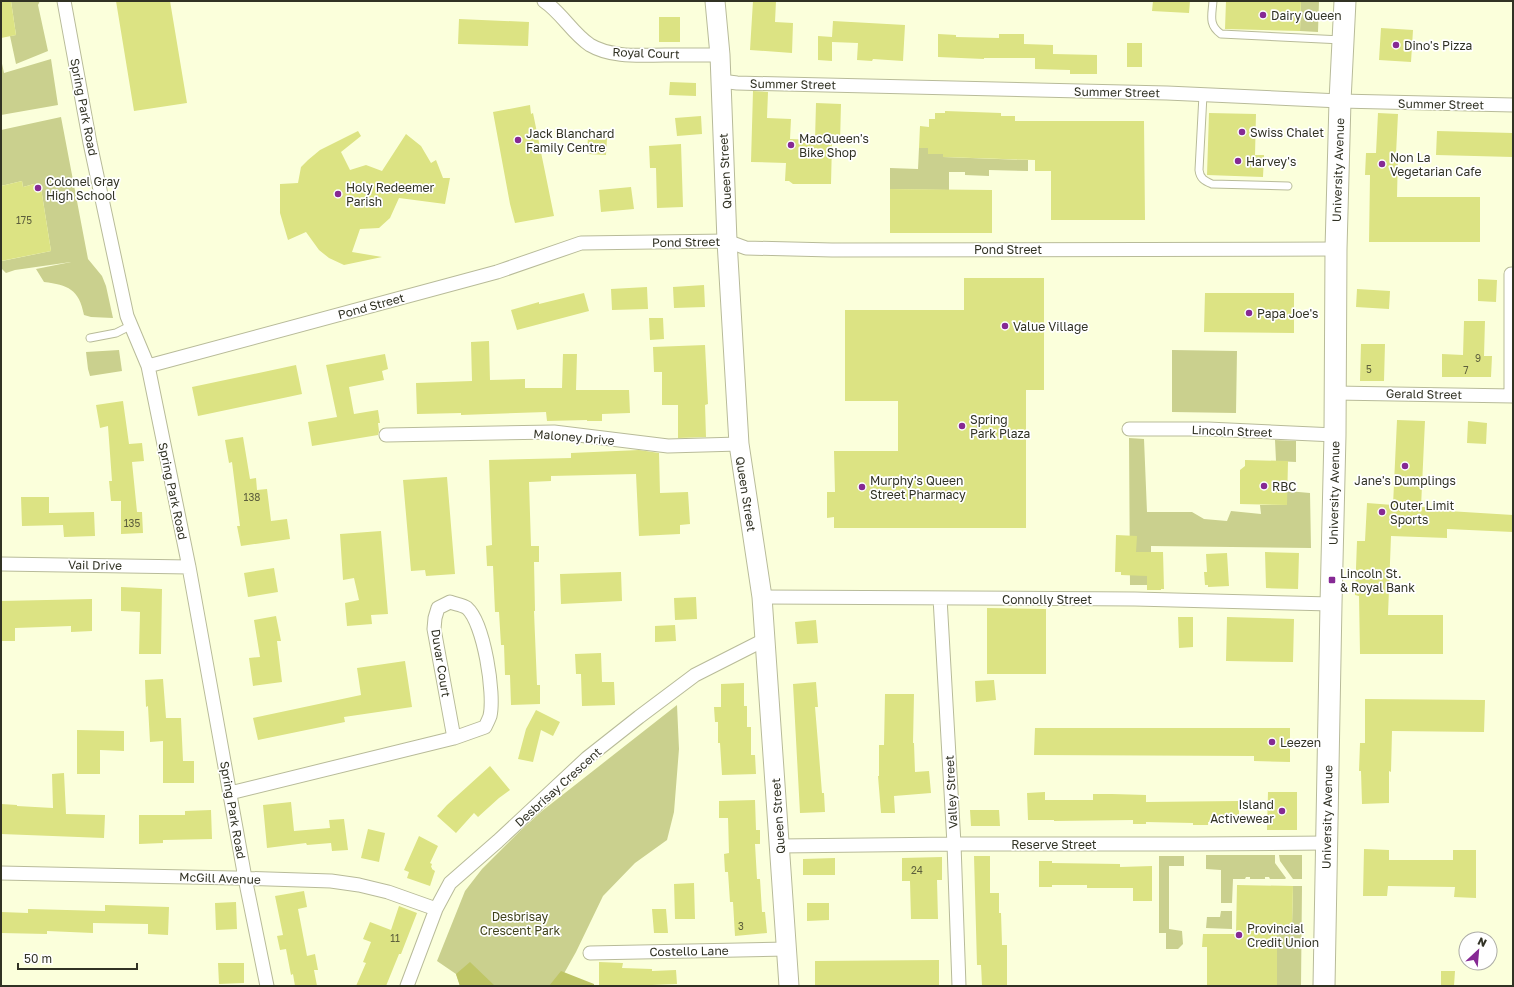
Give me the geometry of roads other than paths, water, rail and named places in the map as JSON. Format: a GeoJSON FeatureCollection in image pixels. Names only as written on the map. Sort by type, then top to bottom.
{"type":"FeatureCollection","features":[{"type":"Feature","properties":{"kind":"main road","name":"University Avenue"},"geometry":{"type":"LineString","coordinates":[[1324,986],[1335,435],[1336,249],[1340,101],[1345,1]]}},
{"type":"Feature","properties":{"kind":"street","name":"Spring Park Road"},"geometry":{"type":"LineString","coordinates":[[64,1],[90,143],[130,326],[148,366],[189,567],[245,878],[267,986]]}},
{"type":"Feature","properties":{"kind":"street","name":"Royal Court"},"geometry":{"type":"LineString","coordinates":[[544,1],[554,7],[580,37],[591,45],[604,51],[630,55],[720,55]]}},
{"type":"Feature","properties":{"kind":"street","name":"Queen Street"},"geometry":{"type":"LineString","coordinates":[[715,1],[720,55],[727,241],[739,444],[762,597],[766,639],[789,986]]}},
{"type":"Feature","properties":{"kind":"street","name":"Summer Street"},"geometry":{"type":"LineString","coordinates":[[721,81],[737,83],[1166,93],[1340,101],[1513,105]]}},
{"type":"Feature","properties":{"kind":"street","name":"Pond Street"},"geometry":{"type":"LineString","coordinates":[[148,366],[497,272],[581,243],[727,241],[746,248],[832,250],[1336,249]]}},
{"type":"Feature","properties":{"kind":"street"},"geometry":{"type":"LineString","coordinates":[[1512,396],[1511,274],[1513,274]]}},
{"type":"Feature","properties":{"kind":"street","name":"Gerald Street"},"geometry":{"type":"LineString","coordinates":[[1335,393],[1512,396]]}},
{"type":"Feature","properties":{"kind":"street","name":"Lincoln Street"},"geometry":{"type":"LineString","coordinates":[[1129,429],[1208,429],[1335,435]]}},
{"type":"Feature","properties":{"kind":"street","name":"Maloney Drive"},"geometry":{"type":"LineString","coordinates":[[386,435],[554,432],[668,446],[739,444]]}},
{"type":"Feature","properties":{"kind":"street","name":"Vail Drive"},"geometry":{"type":"LineString","coordinates":[[1,564],[189,567]]}},
{"type":"Feature","properties":{"kind":"street","name":"Connolly Street"},"geometry":{"type":"LineString","coordinates":[[762,597],[1135,599],[1331,604]]}},
{"type":"Feature","properties":{"kind":"street","name":"Valley Street"},"geometry":{"type":"LineString","coordinates":[[940,598],[954,844],[959,986]]}},
{"type":"Feature","properties":{"kind":"street","name":"Duvar Court"},"geometry":{"type":"LineString","coordinates":[[230,793],[454,738],[485,727],[490,716],[490,680],[481,635],[476,618],[466,607],[450,602],[438,608],[434,629],[454,738]]}},
{"type":"Feature","properties":{"kind":"street","name":"Desbrisay Crescent"},"geometry":{"type":"LineString","coordinates":[[407,986],[436,909],[450,883],[498,841],[587,758],[695,675],[766,639]]}},
{"type":"Feature","properties":{"kind":"street","name":"Reserve Street"},"geometry":{"type":"LineString","coordinates":[[780,846],[1327,843]]}},
{"type":"Feature","properties":{"kind":"street","name":"McGill Avenue"},"geometry":{"type":"LineString","coordinates":[[1,873],[245,878],[345,883],[388,892],[436,909]]}},
{"type":"Feature","properties":{"kind":"street","name":"Costello Lane"},"geometry":{"type":"LineString","coordinates":[[590,953],[787,949]]}},
{"type":"Feature","properties":{"kind":"lane"},"geometry":{"type":"LineString","coordinates":[[1213,1],[1213,28],[1221,34],[1343,40]]}},
{"type":"Feature","properties":{"kind":"lane"},"geometry":{"type":"LineString","coordinates":[[1203,95],[1199,170],[1200,175],[1204,180],[1212,184],[1288,186]]}},
{"type":"Feature","properties":{"kind":"lane"},"geometry":{"type":"LineString","coordinates":[[90,338],[116,333],[130,326]]}},
{"type":"Feature","properties":{"kind":"place","name":"Dairy Queen"},"geometry":{"type":"Point","coordinates":[1263,15]}},
{"type":"Feature","properties":{"kind":"place","name":"Dino's Pizza"},"geometry":{"type":"Point","coordinates":[1396,45]}},
{"type":"Feature","properties":{"kind":"place","name":"Swiss Chalet"},"geometry":{"type":"Point","coordinates":[1242,132]}},
{"type":"Feature","properties":{"kind":"place","name":"Jack Blanchard Family Centre"},"geometry":{"type":"Point","coordinates":[518,140]}},
{"type":"Feature","properties":{"kind":"place","name":"MacQueen's Bike Shop"},"geometry":{"type":"Point","coordinates":[791,145]}},
{"type":"Feature","properties":{"kind":"place","name":"Harvey's"},"geometry":{"type":"Point","coordinates":[1238,161]}},
{"type":"Feature","properties":{"kind":"place","name":"Non La Vegetarian Cafe"},"geometry":{"type":"Point","coordinates":[1382,164]}},
{"type":"Feature","properties":{"kind":"place","name":"Colonel Gray High School"},"geometry":{"type":"Point","coordinates":[38,188]}},
{"type":"Feature","properties":{"kind":"place","name":"Holy Redeemer Parish"},"geometry":{"type":"Point","coordinates":[338,194]}},
{"type":"Feature","properties":{"kind":"place","name":"Papa Joe's"},"geometry":{"type":"Point","coordinates":[1249,313]}},
{"type":"Feature","properties":{"kind":"place","name":"Value Village"},"geometry":{"type":"Point","coordinates":[1005,326]}},
{"type":"Feature","properties":{"kind":"place","name":"Spring Park Plaza"},"geometry":{"type":"Point","coordinates":[962,426]}},
{"type":"Feature","properties":{"kind":"place","name":"Jane's Dumplings"},"geometry":{"type":"Point","coordinates":[1405,466]}},
{"type":"Feature","properties":{"kind":"place","name":"RBC"},"geometry":{"type":"Point","coordinates":[1264,486]}},
{"type":"Feature","properties":{"kind":"place","name":"Murphy's Queen Street Pharmacy"},"geometry":{"type":"Point","coordinates":[862,487]}},
{"type":"Feature","properties":{"kind":"place","name":"Outer Limit Sports"},"geometry":{"type":"Point","coordinates":[1382,512]}},
{"type":"Feature","properties":{"kind":"place","name":"Lincoln St. & Royal Bank"},"geometry":{"type":"Point","coordinates":[1332,580]}},
{"type":"Feature","properties":{"kind":"place","name":"Leezen"},"geometry":{"type":"Point","coordinates":[1272,742]}},
{"type":"Feature","properties":{"kind":"place","name":"Island Activewear"},"geometry":{"type":"Point","coordinates":[1282,811]}},
{"type":"Feature","properties":{"kind":"place","name":"Provincial Credit Union"},"geometry":{"type":"Point","coordinates":[1239,935]}},
{"type":"Feature","properties":{"kind":"park label","name":"Desbrisay Crescent Park"},"geometry":{"type":"Point","coordinates":[520,923]}}]}
